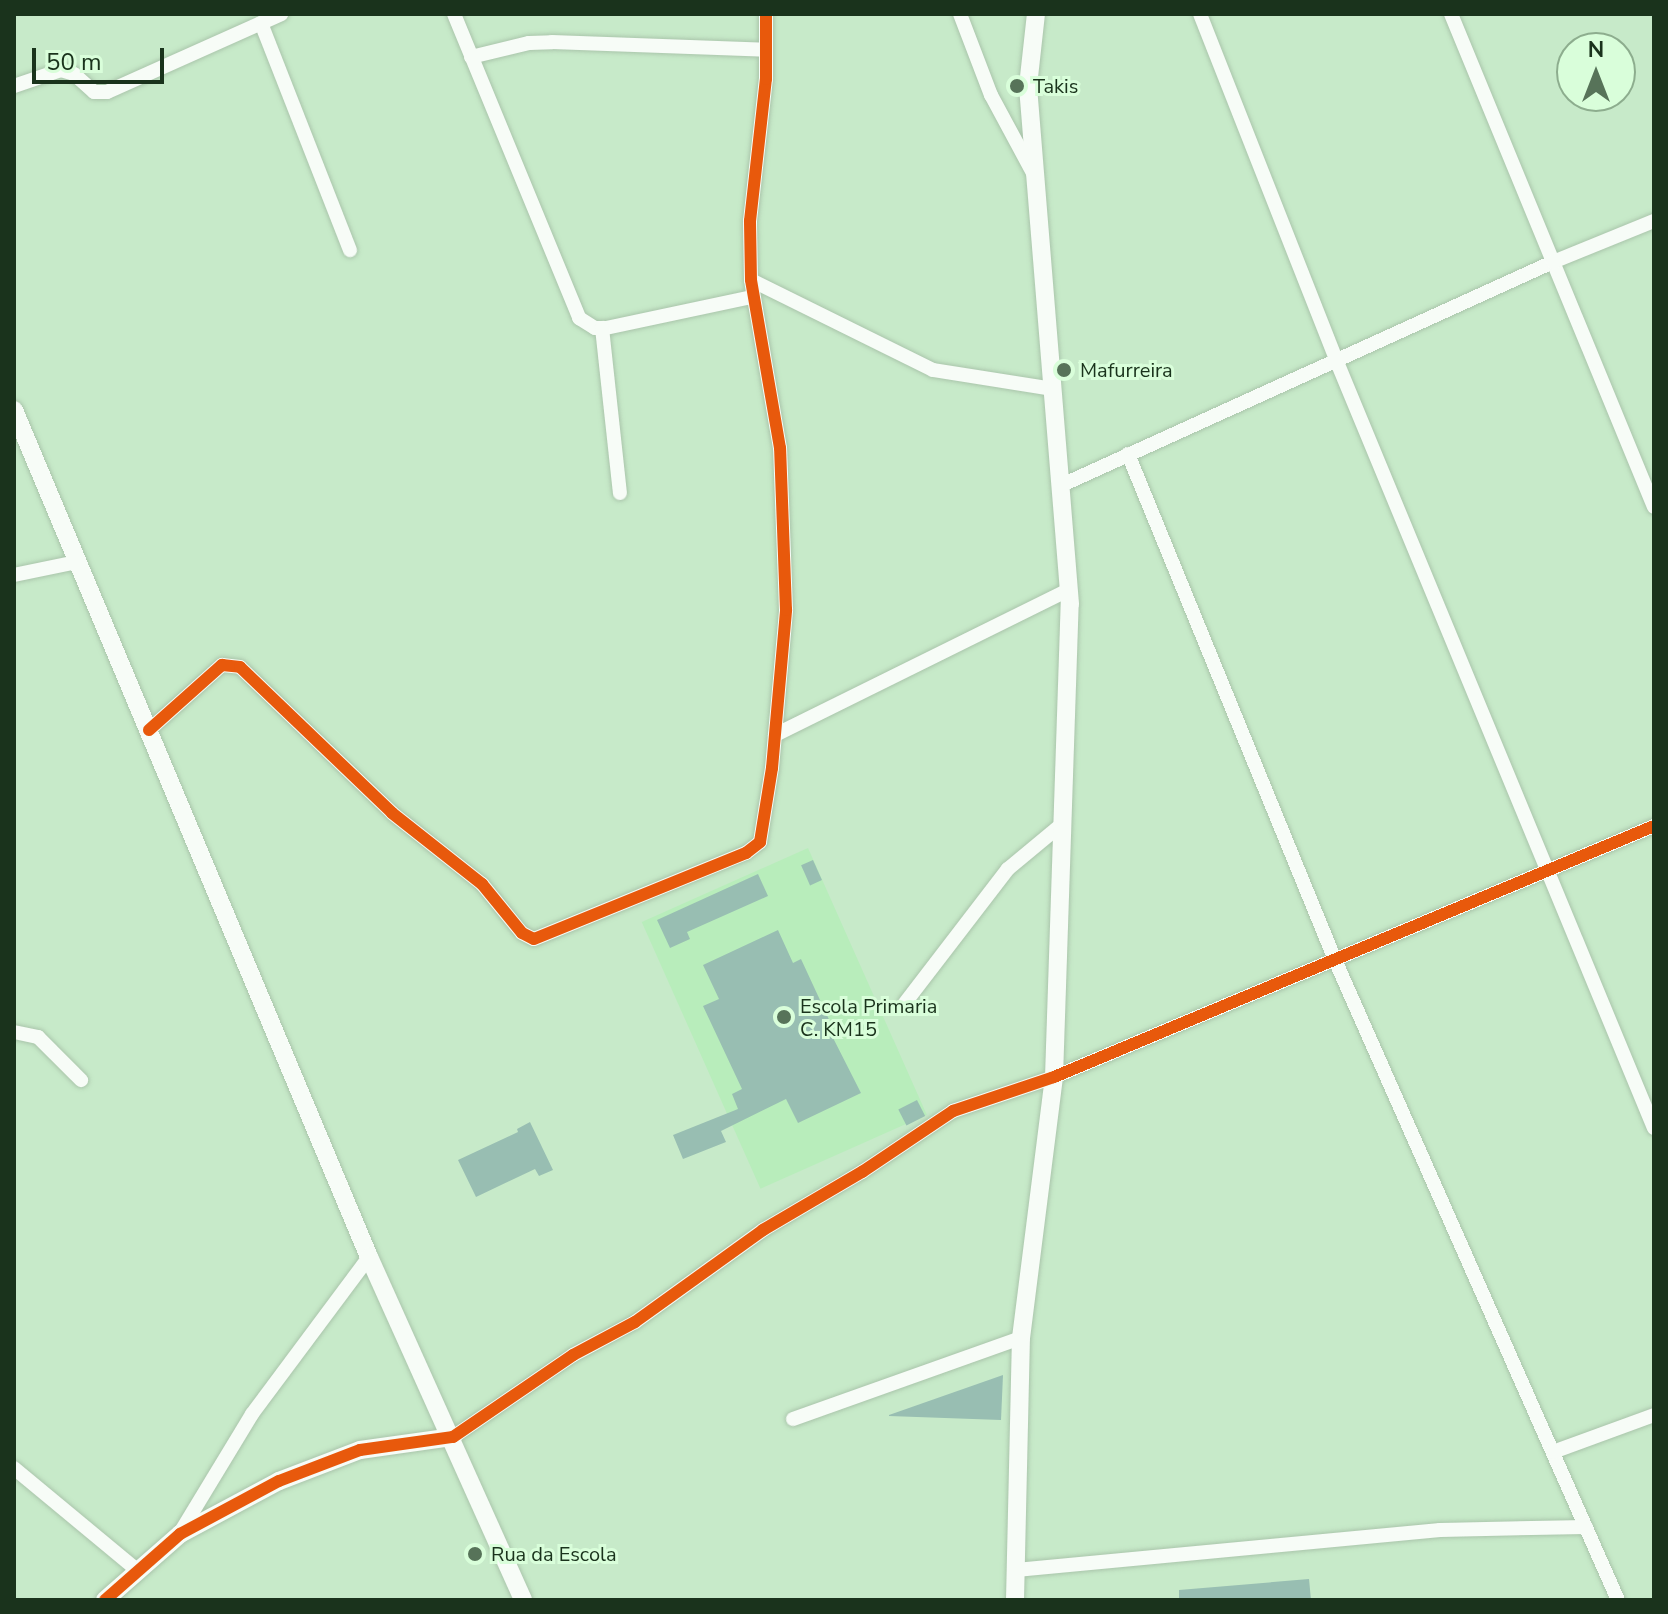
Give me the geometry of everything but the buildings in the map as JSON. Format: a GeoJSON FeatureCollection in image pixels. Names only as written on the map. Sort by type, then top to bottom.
{"type":"FeatureCollection","features":[{"type":"Feature","properties":{"kind":"street"},"geometry":{"type":"LineString","coordinates":[[14,86],[44,73],[61,70],[74,74],[94,92],[107,92],[281,14]]}},
{"type":"Feature","properties":{"kind":"street"},"geometry":{"type":"LineString","coordinates":[[454,14],[579,318],[588,325],[602,328],[752,297]]}},
{"type":"Feature","properties":{"kind":"street"},"geometry":{"type":"LineString","coordinates":[[149,730],[222,665],[240,667],[392,813],[482,884],[522,933],[534,939],[746,853],[760,842],[775,735],[786,610],[780,448],[751,280],[750,221],[766,50],[766,14]]}},
{"type":"Feature","properties":{"kind":"street"},"geometry":{"type":"LineString","coordinates":[[960,14],[991,95],[1036,177]]}},
{"type":"Feature","properties":{"kind":"street"},"geometry":{"type":"LineString","coordinates":[[1015,1600],[1021,1338],[1054,1077],[1069,590],[1028,86],[1036,14]]}},
{"type":"Feature","properties":{"kind":"street"},"geometry":{"type":"LineString","coordinates":[[1200,14],[1337,362],[1654,1128]]}},
{"type":"Feature","properties":{"kind":"street"},"geometry":{"type":"LineString","coordinates":[[1451,14],[1654,507]]}},
{"type":"Feature","properties":{"kind":"street"},"geometry":{"type":"LineString","coordinates":[[261,23],[350,250]]}},
{"type":"Feature","properties":{"kind":"street"},"geometry":{"type":"LineString","coordinates":[[471,57],[529,43],[552,42],[766,50]]}},
{"type":"Feature","properties":{"kind":"street"},"geometry":{"type":"LineString","coordinates":[[1062,485],[1553,262],[1654,221]]}},
{"type":"Feature","properties":{"kind":"street"},"geometry":{"type":"LineString","coordinates":[[751,280],[933,370],[1053,389]]}},
{"type":"Feature","properties":{"kind":"street"},"geometry":{"type":"LineString","coordinates":[[602,328],[620,493]]}},
{"type":"Feature","properties":{"kind":"street"},"geometry":{"type":"LineString","coordinates":[[14,410],[21,444],[77,562],[149,730],[369,1257],[453,1437],[523,1600]]}},
{"type":"Feature","properties":{"kind":"street"},"geometry":{"type":"LineString","coordinates":[[1128,454],[1335,960],[1618,1600]]}},
{"type":"Feature","properties":{"kind":"street"},"geometry":{"type":"LineString","coordinates":[[14,575],[77,562]]}},
{"type":"Feature","properties":{"kind":"street"},"geometry":{"type":"LineString","coordinates":[[775,735],[1069,590]]}},
{"type":"Feature","properties":{"kind":"street"},"geometry":{"type":"LineString","coordinates":[[905,1003],[1008,869],[1061,825]]}},
{"type":"Feature","properties":{"kind":"street"},"geometry":{"type":"LineString","coordinates":[[105,1600],[180,1534],[279,1481],[360,1450],[453,1437],[573,1355],[635,1322],[763,1230],[862,1172],[953,1111],[1054,1077],[1654,826]]}},
{"type":"Feature","properties":{"kind":"street"},"geometry":{"type":"LineString","coordinates":[[14,1032],[38,1037],[81,1080]]}},
{"type":"Feature","properties":{"kind":"street"},"geometry":{"type":"LineString","coordinates":[[180,1534],[252,1414],[369,1257]]}},
{"type":"Feature","properties":{"kind":"street"},"geometry":{"type":"LineString","coordinates":[[793,1419],[1021,1338]]}},
{"type":"Feature","properties":{"kind":"street"},"geometry":{"type":"LineString","coordinates":[[1553,1452],[1654,1415]]}},
{"type":"Feature","properties":{"kind":"street"},"geometry":{"type":"LineString","coordinates":[[14,1468],[137,1570]]}},
{"type":"Feature","properties":{"kind":"street"},"geometry":{"type":"LineString","coordinates":[[1016,1570],[1440,1530],[1586,1527]]}},
{"type":"Feature","properties":{"kind":"shaded area","name":"Escola Primaria C. KM15"},"geometry":{"type":"Polygon","coordinates":[[[808,848],[927,1115],[761,1189],[642,922],[808,848]]]}},
{"type":"Feature","properties":{"kind":"cycle path"},"geometry":{"type":"LineString","coordinates":[[149,730],[222,665],[240,667],[392,813],[482,884],[522,933],[534,939],[746,853],[760,842],[772,768],[786,610],[780,448],[751,280],[750,221],[766,79],[766,14]]}},
{"type":"Feature","properties":{"kind":"cycle path"},"geometry":{"type":"LineString","coordinates":[[105,1600],[180,1534],[279,1481],[360,1450],[453,1437],[573,1355],[635,1322],[763,1230],[862,1172],[953,1111],[1054,1077],[1654,826]]}},
{"type":"Feature","properties":{"kind":"place","name":"Takis"},"geometry":{"type":"Point","coordinates":[1017,86]}},
{"type":"Feature","properties":{"kind":"place","name":"Mafurreira"},"geometry":{"type":"Point","coordinates":[1064,370]}},
{"type":"Feature","properties":{"kind":"place","name":"Escola Primaria C. KM15"},"geometry":{"type":"Point","coordinates":[784,1017]}},
{"type":"Feature","properties":{"kind":"place","name":"Rua da Escola"},"geometry":{"type":"Point","coordinates":[475,1554]}}]}
